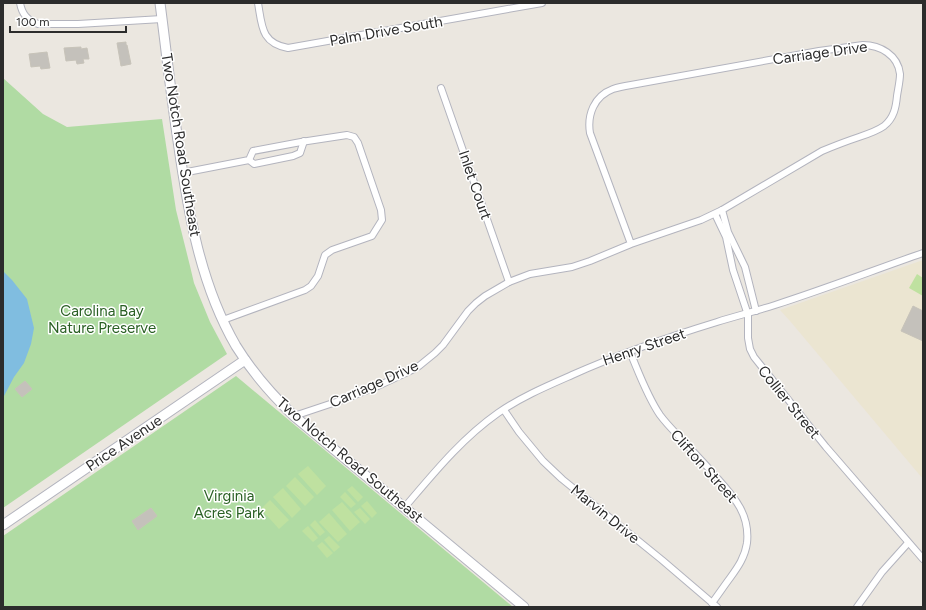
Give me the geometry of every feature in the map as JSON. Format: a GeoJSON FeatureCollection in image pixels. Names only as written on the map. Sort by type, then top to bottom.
{"type":"FeatureCollection","features":[{"type":"Feature","properties":{"kind":"street"},"geometry":{"type":"LineString","coordinates":[[20,3],[26,17],[38,24],[78,24],[162,19]]}},
{"type":"Feature","properties":{"kind":"street","name":"Two Notch Road Southeast"},"geometry":{"type":"LineString","coordinates":[[160,3],[182,173],[188,207],[201,263],[213,297],[236,346],[266,387],[294,416],[524,607]]}},
{"type":"Feature","properties":{"kind":"street","name":"Palm Drive South"},"geometry":{"type":"LineString","coordinates":[[258,3],[261,25],[265,35],[273,42],[288,48],[542,3]]}},
{"type":"Feature","properties":{"kind":"street","name":"Carriage Drive"},"geometry":{"type":"LineString","coordinates":[[294,416],[378,386],[419,366],[443,345],[468,311],[476,303],[489,293],[509,282],[530,274],[572,267],[631,244],[701,220],[715,214],[822,151],[885,126],[896,109],[900,75],[897,64],[890,55],[880,48],[863,45],[819,51],[631,85],[613,89],[602,95],[594,104],[590,114],[590,133],[631,244]]}},
{"type":"Feature","properties":{"kind":"street","name":"Inlet Court"},"geometry":{"type":"LineString","coordinates":[[441,88],[509,282]]}},
{"type":"Feature","properties":{"kind":"street"},"geometry":{"type":"LineString","coordinates":[[223,320],[312,286],[318,276],[325,255],[332,250],[372,236],[382,220],[381,210],[358,143],[354,137],[347,135],[304,141],[254,151],[249,160]]}},
{"type":"Feature","properties":{"kind":"street"},"geometry":{"type":"LineString","coordinates":[[182,173],[249,160],[254,164],[293,156],[300,153],[304,141]]}},
{"type":"Feature","properties":{"kind":"street"},"geometry":{"type":"LineString","coordinates":[[722,210],[728,232],[745,267],[756,310]]}},
{"type":"Feature","properties":{"kind":"street","name":"Collier Street"},"geometry":{"type":"LineString","coordinates":[[715,214],[726,237],[734,270],[748,315],[748,338],[754,358],[826,447],[923,559]]}},
{"type":"Feature","properties":{"kind":"street","name":"Henry Street"},"geometry":{"type":"LineString","coordinates":[[404,508],[435,471],[461,444],[504,410],[545,387],[595,364],[717,322],[774,305],[923,252]]}},
{"type":"Feature","properties":{"kind":"street","name":"Clifton Street"},"geometry":{"type":"LineString","coordinates":[[630,352],[648,393],[661,416],[672,430],[699,457],[731,493],[738,502],[744,516],[748,532],[743,558],[714,605]]}},
{"type":"Feature","properties":{"kind":"street","name":"Price Avenue"},"geometry":{"type":"LineString","coordinates":[[3,525],[245,360]]}},
{"type":"Feature","properties":{"kind":"street","name":"Marvin Drive"},"geometry":{"type":"LineString","coordinates":[[504,410],[519,432],[543,461],[562,479],[662,560],[714,605]]}},
{"type":"Feature","properties":{"kind":"street"},"geometry":{"type":"LineString","coordinates":[[857,607],[882,572],[908,543]]}},
{"type":"Feature","properties":{"kind":"shaded area"},"geometry":{"type":"Polygon","coordinates":[[[923,260],[923,479],[780,310],[923,260]]]}},
{"type":"Feature","properties":{"kind":"green space","name":"Carolina Bay Nature Preserve"},"geometry":{"type":"Polygon","coordinates":[[[3,78],[43,114],[67,127],[162,119],[176,210],[194,283],[210,322],[227,354],[3,508],[3,78]]]}},
{"type":"Feature","properties":{"kind":"green space"},"geometry":{"type":"Polygon","coordinates":[[[917,274],[923,278],[923,296],[909,288],[917,274]]]}},
{"type":"Feature","properties":{"kind":"green space","name":"Virginia Acres Park"},"geometry":{"type":"Polygon","coordinates":[[[236,376],[513,607],[3,607],[3,536],[236,376]]]}},
{"type":"Feature","properties":{"kind":"green space"},"geometry":{"type":"Polygon","coordinates":[[[308,466],[326,486],[317,495],[298,474],[308,466]]]}},
{"type":"Feature","properties":{"kind":"green space"},"geometry":{"type":"Polygon","coordinates":[[[295,477],[314,497],[305,506],[286,486],[295,477]]]}},
{"type":"Feature","properties":{"kind":"green space"},"geometry":{"type":"Polygon","coordinates":[[[352,486],[363,497],[358,502],[347,490],[352,486]]]}},
{"type":"Feature","properties":{"kind":"green space"},"geometry":{"type":"Polygon","coordinates":[[[283,488],[301,509],[292,518],[273,497],[283,488]]]}},
{"type":"Feature","properties":{"kind":"green space"},"geometry":{"type":"Polygon","coordinates":[[[345,492],[356,504],[351,508],[340,497],[345,492]]]}},
{"type":"Feature","properties":{"kind":"green space"},"geometry":{"type":"Polygon","coordinates":[[[270,500],[289,520],[279,529],[261,509],[270,500]]]}},
{"type":"Feature","properties":{"kind":"green space"},"geometry":{"type":"Polygon","coordinates":[[[367,501],[377,513],[372,518],[361,506],[367,501]]]}},
{"type":"Feature","properties":{"kind":"green space"},"geometry":{"type":"Polygon","coordinates":[[[342,502],[360,522],[350,531],[332,510],[342,502]]]}},
{"type":"Feature","properties":{"kind":"green space"},"geometry":{"type":"Polygon","coordinates":[[[360,508],[370,519],[365,524],[354,512],[360,508]]]}},
{"type":"Feature","properties":{"kind":"green space"},"geometry":{"type":"Polygon","coordinates":[[[329,513],[347,534],[338,542],[319,522],[329,513]]]}},
{"type":"Feature","properties":{"kind":"green space"},"geometry":{"type":"Polygon","coordinates":[[[315,520],[325,532],[320,536],[310,525],[315,520]]]}},
{"type":"Feature","properties":{"kind":"green space"},"geometry":{"type":"Polygon","coordinates":[[[308,526],[318,538],[313,542],[302,531],[308,526]]]}},
{"type":"Feature","properties":{"kind":"green space"},"geometry":{"type":"Polygon","coordinates":[[[329,536],[340,547],[334,552],[324,540],[329,536]]]}},
{"type":"Feature","properties":{"kind":"green space"},"geometry":{"type":"Polygon","coordinates":[[[322,542],[333,553],[327,558],[317,546],[322,542]]]}},
{"type":"Feature","properties":{"kind":"water"},"geometry":{"type":"Polygon","coordinates":[[[3,271],[27,299],[34,328],[31,344],[24,363],[14,377],[3,398],[3,271]]]}},
{"type":"Feature","properties":{"kind":"building"},"geometry":{"type":"Polygon","coordinates":[[[126,42],[131,64],[121,66],[117,43],[126,42]]]}},
{"type":"Feature","properties":{"kind":"building"},"geometry":{"type":"Polygon","coordinates":[[[81,47],[81,49],[87,48],[89,59],[83,59],[84,63],[77,64],[76,60],[66,61],[64,48],[81,47]]]}},
{"type":"Feature","properties":{"kind":"building"},"geometry":{"type":"Polygon","coordinates":[[[47,52],[50,68],[41,69],[40,66],[31,67],[29,54],[47,52]]]}},
{"type":"Feature","properties":{"kind":"building"},"geometry":{"type":"Polygon","coordinates":[[[913,306],[923,311],[923,341],[901,331],[913,306]]]}},
{"type":"Feature","properties":{"kind":"building"},"geometry":{"type":"Polygon","coordinates":[[[25,381],[32,389],[22,397],[15,389],[25,381]]]}},
{"type":"Feature","properties":{"kind":"building"},"geometry":{"type":"Polygon","coordinates":[[[151,508],[157,516],[138,530],[132,521],[151,508]]]}}]}
